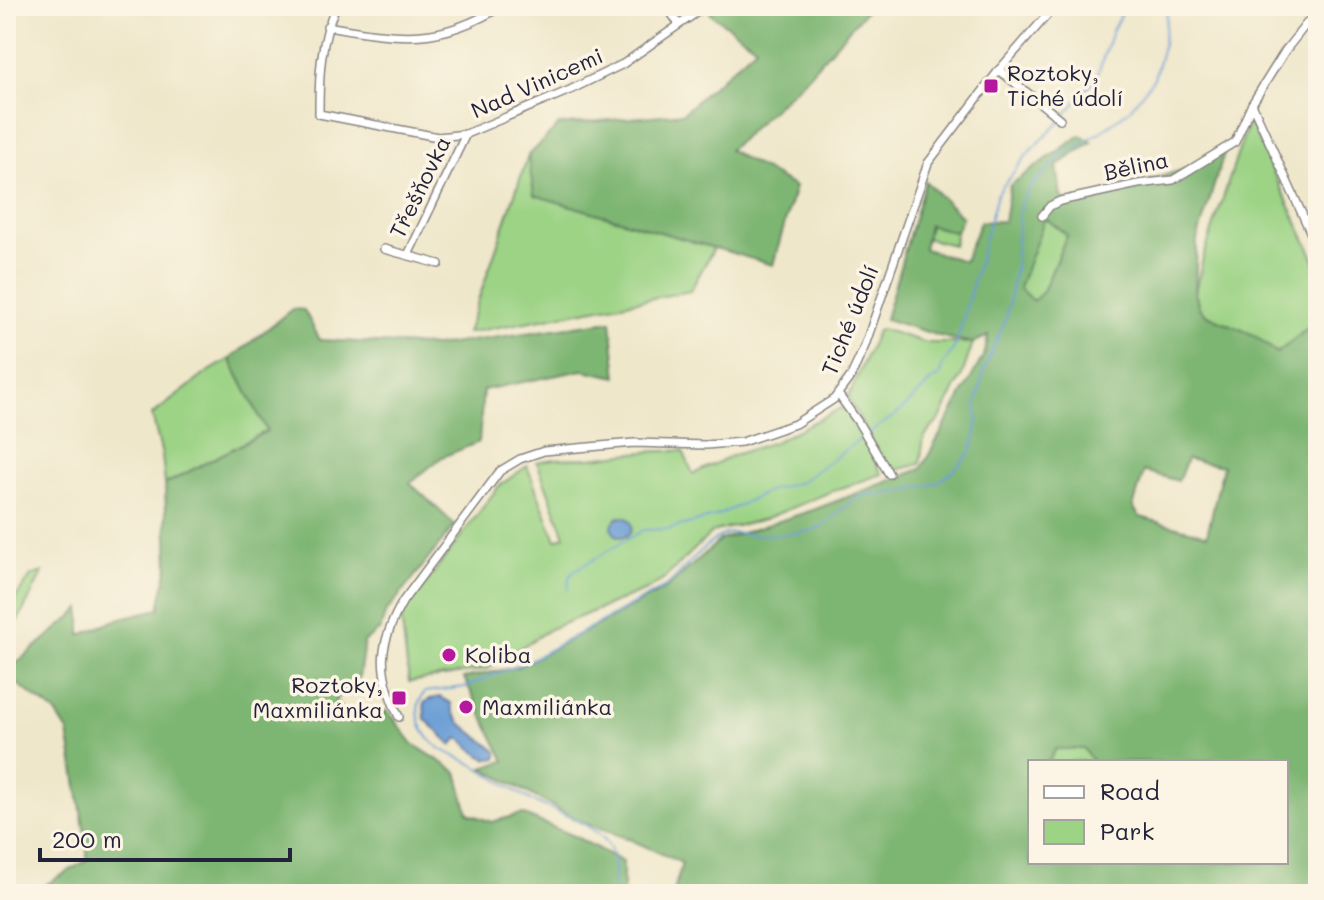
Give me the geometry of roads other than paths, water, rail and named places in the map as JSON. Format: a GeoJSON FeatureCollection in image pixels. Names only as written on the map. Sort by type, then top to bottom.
{"type":"FeatureCollection","features":[{"type":"Feature","properties":{"kind":"street"},"geometry":{"type":"LineString","coordinates":[[336,6],[327,26],[420,37],[448,33],[502,6]]}},
{"type":"Feature","properties":{"kind":"street"},"geometry":{"type":"LineString","coordinates":[[666,6],[679,24]]}},
{"type":"Feature","properties":{"kind":"street","name":"Nad Vinicemi"},"geometry":{"type":"LineString","coordinates":[[327,26],[319,65],[319,114],[438,137],[466,134],[570,90],[623,64],[706,6]]}},
{"type":"Feature","properties":{"kind":"street","name":"Tiché údolí"},"geometry":{"type":"LineString","coordinates":[[399,717],[382,672],[385,641],[391,622],[478,497],[500,471],[520,459],[544,451],[583,446],[742,442],[795,424],[838,394],[851,376],[864,348],[928,163],[999,70],[1055,6]]}},
{"type":"Feature","properties":{"kind":"street"},"geometry":{"type":"LineString","coordinates":[[1318,9],[1285,51],[1252,104],[1318,249]]}},
{"type":"Feature","properties":{"kind":"street"},"geometry":{"type":"LineString","coordinates":[[999,70],[1060,119]]}},
{"type":"Feature","properties":{"kind":"street","name":"Bělina"},"geometry":{"type":"LineString","coordinates":[[1042,216],[1050,206],[1060,201],[1138,184],[1173,180],[1235,142],[1252,104]]}},
{"type":"Feature","properties":{"kind":"street","name":"Třešňovka"},"geometry":{"type":"LineString","coordinates":[[408,255],[466,134]]}},
{"type":"Feature","properties":{"kind":"street","name":"Třešňovka"},"geometry":{"type":"LineString","coordinates":[[384,249],[439,264]]}},
{"type":"Feature","properties":{"kind":"street"},"geometry":{"type":"LineString","coordinates":[[838,394],[889,474]]}},
{"type":"Feature","properties":{"kind":"water"},"geometry":{"type":"Polygon","coordinates":[[[622,517],[629,520],[632,527],[629,534],[622,537],[615,534],[612,527],[615,520],[622,517]]]}},
{"type":"Feature","properties":{"kind":"water"},"geometry":{"type":"Polygon","coordinates":[[[440,697],[451,703],[462,724],[497,752],[497,758],[481,756],[458,738],[452,745],[425,719],[424,703],[440,697]]]}},
{"type":"Feature","properties":{"kind":"waterway"},"geometry":{"type":"LineString","coordinates":[[868,434],[901,411],[933,379],[939,377],[942,366],[956,345],[997,194],[1030,151],[1057,125],[1097,76],[1112,31],[1125,6]]}},
{"type":"Feature","properties":{"kind":"waterway"},"geometry":{"type":"LineString","coordinates":[[613,894],[613,858],[604,838],[434,744],[418,715],[425,692],[465,687],[528,661],[665,587],[702,550],[726,534],[782,534],[813,530],[864,495],[900,492],[937,483],[953,471],[971,452],[978,423],[976,406],[984,369],[1006,319],[1015,267],[1020,205],[1031,186],[1062,155],[1129,110],[1154,78],[1162,50],[1168,6]]}},
{"type":"Feature","properties":{"kind":"waterway"},"geometry":{"type":"LineString","coordinates":[[568,589],[569,577],[574,571],[643,530],[669,529],[717,516],[771,490],[801,482],[863,437]]}},
{"type":"Feature","properties":{"kind":"place","name":"Roztoky, Tiché údolí"},"geometry":{"type":"Point","coordinates":[991,86]}},
{"type":"Feature","properties":{"kind":"place","name":"Koliba"},"geometry":{"type":"Point","coordinates":[449,655]}},
{"type":"Feature","properties":{"kind":"place","name":"Roztoky, Maxmiliánka"},"geometry":{"type":"Point","coordinates":[399,698]}},
{"type":"Feature","properties":{"kind":"place","name":"Maxmiliánka"},"geometry":{"type":"Point","coordinates":[466,707]}}]}
